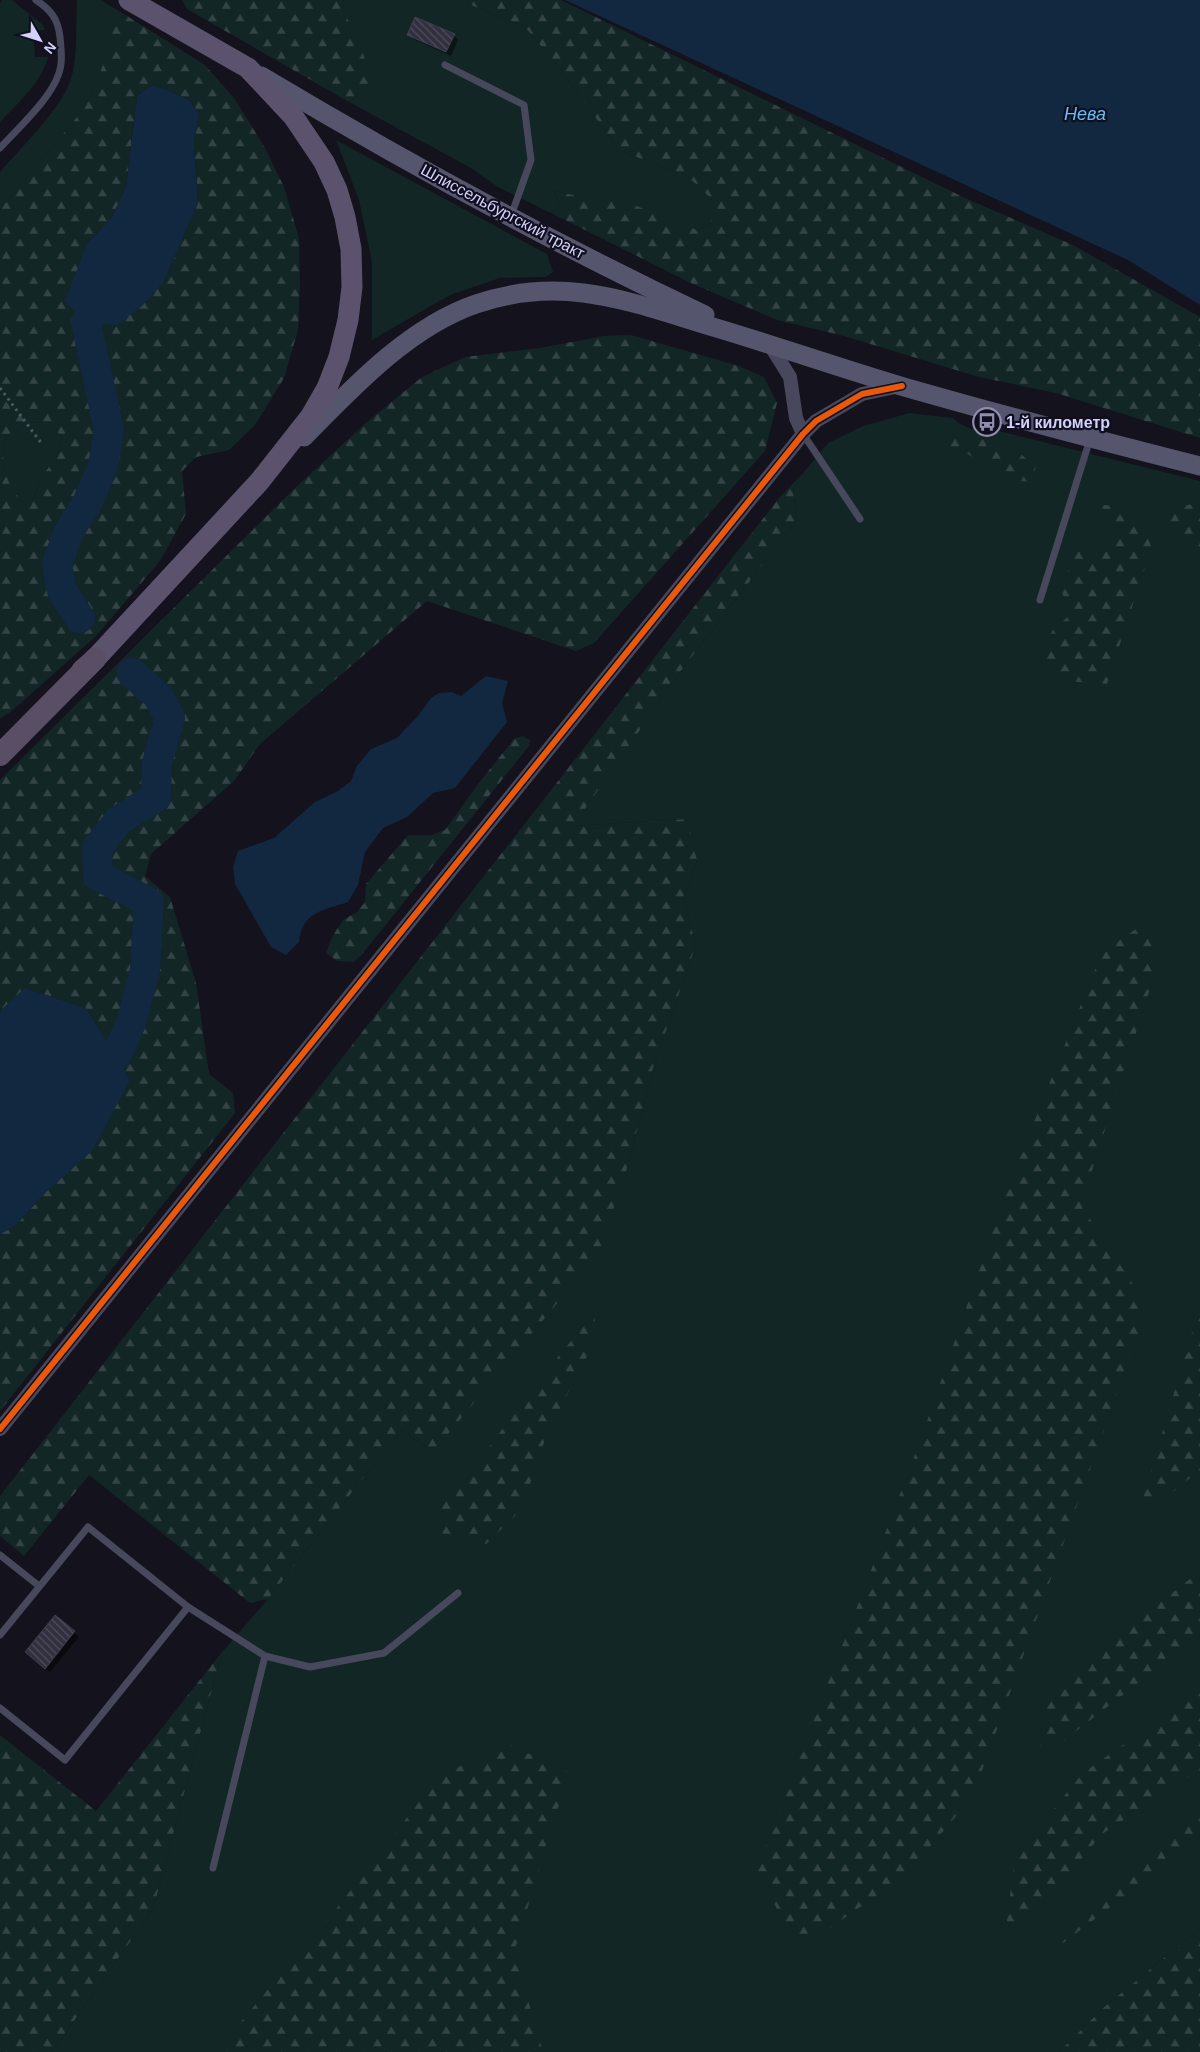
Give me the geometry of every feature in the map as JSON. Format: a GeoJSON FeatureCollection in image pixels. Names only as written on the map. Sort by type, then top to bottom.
{"type":"FeatureCollection","features":[{"type":"Feature","properties":{"kind":"highway"},"geometry":{"type":"LineString","coordinates":[[0,755],[95,659]]}},
{"type":"Feature","properties":{"kind":"main road"},"geometry":{"type":"LineString","coordinates":[[129,0],[248,68],[293,116],[324,162],[337,190],[345,217],[351,259],[352,287],[348,320],[339,357],[327,388],[311,416],[259,482]]}},
{"type":"Feature","properties":{"kind":"main road","name":"Шлиссельбургский тракт"},"geometry":{"type":"LineString","coordinates":[[248,68],[310,105],[511,217],[638,283],[768,344]]}},
{"type":"Feature","properties":{"kind":"main road"},"geometry":{"type":"LineString","coordinates":[[0,739],[95,659],[259,482],[357,383],[390,356],[443,319],[476,304],[530,292],[560,290],[594,293],[642,305],[902,386],[1200,466]]}},
{"type":"Feature","properties":{"kind":"street"},"geometry":{"type":"LineString","coordinates":[[768,344],[790,376],[796,418],[803,434]]}},
{"type":"Feature","properties":{"kind":"street"},"geometry":{"type":"LineString","coordinates":[[0,1429],[803,434],[816,421],[862,394],[902,386]]}},
{"type":"Feature","properties":{"kind":"lane"},"geometry":{"type":"LineString","coordinates":[[0,148],[54,85],[61,66],[58,24],[53,14],[36,0]]}},
{"type":"Feature","properties":{"kind":"lane"},"geometry":{"type":"LineString","coordinates":[[445,64],[524,105],[531,160],[511,217]]}},
{"type":"Feature","properties":{"kind":"lane"},"geometry":{"type":"LineString","coordinates":[[803,434],[860,519]]}},
{"type":"Feature","properties":{"kind":"lane"},"geometry":{"type":"LineString","coordinates":[[1040,600],[1090,438]]}},
{"type":"Feature","properties":{"kind":"lane"},"geometry":{"type":"LineString","coordinates":[[0,1635],[88,1527],[188,1607],[266,1656],[310,1667],[384,1653],[458,1593]]}},
{"type":"Feature","properties":{"kind":"lane"},"geometry":{"type":"LineString","coordinates":[[0,1555],[39,1586]]}},
{"type":"Feature","properties":{"kind":"lane"},"geometry":{"type":"LineString","coordinates":[[0,1708],[65,1760],[188,1607]]}},
{"type":"Feature","properties":{"kind":"lane"},"geometry":{"type":"LineString","coordinates":[[213,1868],[266,1656]]}},
{"type":"Feature","properties":{"kind":"path"},"geometry":{"type":"LineString","coordinates":[[0,388],[42,444]]}},
{"type":"Feature","properties":{"kind":"green space"},"geometry":{"type":"Polygon","coordinates":[[[2,0],[12,0],[43,25],[45,30],[33,31],[35,57],[48,57],[34,84],[0,122],[0,3],[2,0]]]}},
{"type":"Feature","properties":{"kind":"green space"},"geometry":{"type":"Polygon","coordinates":[[[77,0],[101,0],[127,16],[120,18],[98,81],[82,111],[0,210],[0,172],[47,119],[69,84],[74,65],[77,0]]]}},
{"type":"Feature","properties":{"kind":"green space"},"geometry":{"type":"Polygon","coordinates":[[[182,0],[346,0],[341,4],[364,56],[370,82],[349,102],[187,9],[182,0]]]}},
{"type":"Feature","properties":{"kind":"green space"},"geometry":{"type":"Polygon","coordinates":[[[346,0],[466,0],[473,6],[525,27],[554,61],[620,151],[686,175],[717,203],[710,224],[697,230],[554,191],[565,220],[498,187],[471,168],[349,102],[370,82],[341,4],[346,0]]]}},
{"type":"Feature","properties":{"kind":"green space"},"geometry":{"type":"Polygon","coordinates":[[[466,0],[561,0],[965,198],[1073,245],[1200,317],[1200,438],[1056,393],[979,377],[844,336],[777,320],[691,283],[565,220],[554,191],[578,196],[619,199],[697,230],[710,224],[716,203],[686,175],[620,151],[554,61],[525,27],[473,6],[466,0]]]}},
{"type":"Feature","properties":{"kind":"green space"},"geometry":{"type":"Polygon","coordinates":[[[127,16],[205,65],[234,98],[264,146],[284,187],[299,238],[298,330],[284,378],[255,425],[229,450],[196,457],[182,471],[186,514],[160,561],[96,636],[13,710],[0,719],[0,210],[82,111],[98,81],[115,23],[120,18],[127,16]],[[152,85],[137,96],[126,187],[112,217],[87,244],[164,281],[198,203],[194,144],[199,114],[189,100],[152,85]],[[29,422],[7,436],[2,446],[5,471],[12,491],[30,507],[43,475],[57,456],[62,438],[51,423],[29,422]]]}},
{"type":"Feature","properties":{"kind":"green space"},"geometry":{"type":"Polygon","coordinates":[[[336,140],[547,254],[553,272],[546,277],[500,278],[450,295],[372,340],[372,262],[359,200],[336,140]]]}},
{"type":"Feature","properties":{"kind":"green space"},"geometry":{"type":"Polygon","coordinates":[[[631,335],[739,366],[764,377],[777,403],[765,451],[594,643],[576,651],[427,601],[260,744],[234,781],[151,854],[145,876],[170,897],[196,983],[209,1074],[233,1093],[235,1113],[0,1411],[0,1234],[15,1226],[44,1194],[130,1080],[86,1008],[25,988],[0,1011],[0,780],[296,487],[367,422],[422,377],[465,357],[540,348],[603,336],[631,335]]]}},
{"type":"Feature","properties":{"kind":"green space"},"geometry":{"type":"Polygon","coordinates":[[[909,413],[953,418],[960,424],[977,431],[999,431],[1200,481],[1200,1928],[1102,2009],[1059,2052],[52,2052],[153,1909],[222,1652],[268,1599],[401,1430],[433,1452],[629,1162],[653,1068],[696,945],[683,898],[697,860],[686,819],[572,826],[683,668],[797,520],[793,489],[804,472],[828,443],[863,426],[909,413]]]}},
{"type":"Feature","properties":{"kind":"green space"},"geometry":{"type":"Polygon","coordinates":[[[29,422],[51,423],[62,438],[57,456],[43,475],[30,507],[11,491],[5,471],[2,446],[7,436],[29,422]]]}},
{"type":"Feature","properties":{"kind":"green space"},"geometry":{"type":"Polygon","coordinates":[[[954,431],[1004,445],[1022,455],[1036,467],[1030,482],[1000,479],[987,466],[966,453],[950,449],[945,439],[954,431]]]}},
{"type":"Feature","properties":{"kind":"green space"},"geometry":{"type":"Polygon","coordinates":[[[804,472],[793,489],[797,520],[683,668],[573,826],[687,819],[697,860],[683,898],[696,945],[653,1068],[629,1162],[599,1253],[433,1452],[401,1430],[268,1599],[250,1603],[89,1475],[24,1556],[0,1536],[0,1496],[779,498],[804,472]]]}},
{"type":"Feature","properties":{"kind":"green space"},"geometry":{"type":"Polygon","coordinates":[[[1200,502],[1200,553],[1191,551],[1164,521],[1176,508],[1200,502]]]}},
{"type":"Feature","properties":{"kind":"green space"},"geometry":{"type":"Polygon","coordinates":[[[1100,505],[1125,506],[1149,531],[1151,549],[1107,684],[1066,681],[1044,656],[1052,631],[1072,613],[1060,589],[1077,552],[1108,543],[1116,525],[1095,511],[1100,505]]]}},
{"type":"Feature","properties":{"kind":"green space"},"geometry":{"type":"Polygon","coordinates":[[[522,736],[530,740],[529,746],[363,953],[354,962],[337,961],[326,953],[332,937],[343,920],[357,912],[365,902],[366,884],[408,835],[431,835],[445,830],[514,739],[522,736]]]}},
{"type":"Feature","properties":{"kind":"green space"},"geometry":{"type":"Polygon","coordinates":[[[1148,921],[1155,973],[1081,1205],[1148,1307],[973,1796],[906,1875],[800,1949],[756,1872],[921,1439],[1006,1192],[1102,952],[1148,921]]]}},
{"type":"Feature","properties":{"kind":"green space"},"geometry":{"type":"Polygon","coordinates":[[[1200,1305],[1200,1470],[1136,1522],[1200,1305]]]}},
{"type":"Feature","properties":{"kind":"green space"},"geometry":{"type":"Polygon","coordinates":[[[595,1312],[594,1342],[547,1434],[521,1510],[486,1544],[440,1533],[437,1507],[490,1446],[534,1386],[595,1312]]]}},
{"type":"Feature","properties":{"kind":"green space"},"geometry":{"type":"Polygon","coordinates":[[[1200,1571],[1200,1635],[1040,1759],[1044,1694],[1200,1571]]]}},
{"type":"Feature","properties":{"kind":"green space"},"geometry":{"type":"Polygon","coordinates":[[[222,1652],[153,1909],[52,2052],[0,2052],[0,1735],[96,1811],[222,1652]]]}},
{"type":"Feature","properties":{"kind":"green space"},"geometry":{"type":"Polygon","coordinates":[[[1200,1691],[1200,1770],[1102,1834],[1034,1915],[1006,1928],[1015,1856],[1083,1773],[1200,1691]]]}},
{"type":"Feature","properties":{"kind":"green space"},"geometry":{"type":"Polygon","coordinates":[[[510,1745],[569,1772],[514,1952],[543,2052],[215,2052],[333,1913],[440,1775],[510,1745]]]}},
{"type":"Feature","properties":{"kind":"green space"},"geometry":{"type":"Polygon","coordinates":[[[1200,1808],[1200,1839],[1050,1953],[1114,1881],[1200,1808]]]}},
{"type":"Feature","properties":{"kind":"green space"},"geometry":{"type":"Polygon","coordinates":[[[1200,1928],[1200,2052],[1059,2052],[1102,2009],[1200,1928]]]}},
{"type":"Feature","properties":{"kind":"water","name":"Нева"},"geometry":{"type":"Polygon","coordinates":[[[565,0],[1200,0],[1200,305],[1128,260],[565,0]]]}},
{"type":"Feature","properties":{"kind":"water"},"geometry":{"type":"Polygon","coordinates":[[[152,85],[189,100],[199,114],[194,144],[198,203],[164,281],[143,305],[117,325],[86,323],[65,301],[87,244],[112,217],[126,187],[137,96],[152,85]]]}},
{"type":"Feature","properties":{"kind":"water"},"geometry":{"type":"Polygon","coordinates":[[[486,676],[508,681],[502,703],[507,722],[455,788],[433,793],[407,817],[383,828],[365,852],[358,885],[348,902],[323,910],[310,918],[301,932],[299,942],[286,955],[271,947],[235,884],[233,867],[238,851],[274,838],[315,802],[338,791],[351,781],[357,766],[371,749],[397,738],[417,717],[431,698],[439,693],[451,692],[461,696],[486,676]]]}},
{"type":"Feature","properties":{"kind":"water"},"geometry":{"type":"Polygon","coordinates":[[[25,988],[86,1008],[130,1080],[92,1151],[44,1194],[15,1226],[0,1234],[0,1011],[25,988]]]}},
{"type":"Feature","properties":{"kind":"building"},"geometry":{"type":"Polygon","coordinates":[[[415,17],[455,34],[446,52],[407,35],[415,17]]]}},
{"type":"Feature","properties":{"kind":"building"},"geometry":{"type":"Polygon","coordinates":[[[55,1615],[75,1631],[45,1669],[25,1652],[55,1615]]]}},
{"type":"Feature","properties":{"kind":"waterway"},"geometry":{"type":"LineString","coordinates":[[80,618],[62,591],[57,565],[68,533],[87,503],[103,466],[109,430],[86,323],[106,286]]}},
{"type":"Feature","properties":{"kind":"waterway"},"geometry":{"type":"LineString","coordinates":[[86,1083],[116,1056],[131,1023],[145,970],[149,902],[98,876],[97,848],[119,820],[156,797],[157,763],[170,718],[158,696],[132,673]]}},
{"type":"Feature","properties":{"kind":"cycle path"},"geometry":{"type":"LineString","coordinates":[[0,1429],[803,434],[816,421],[862,394],[902,386]]}},
{"type":"Feature","properties":{"kind":"place","name":"1-й километр"},"geometry":{"type":"Point","coordinates":[987,422]}}]}
